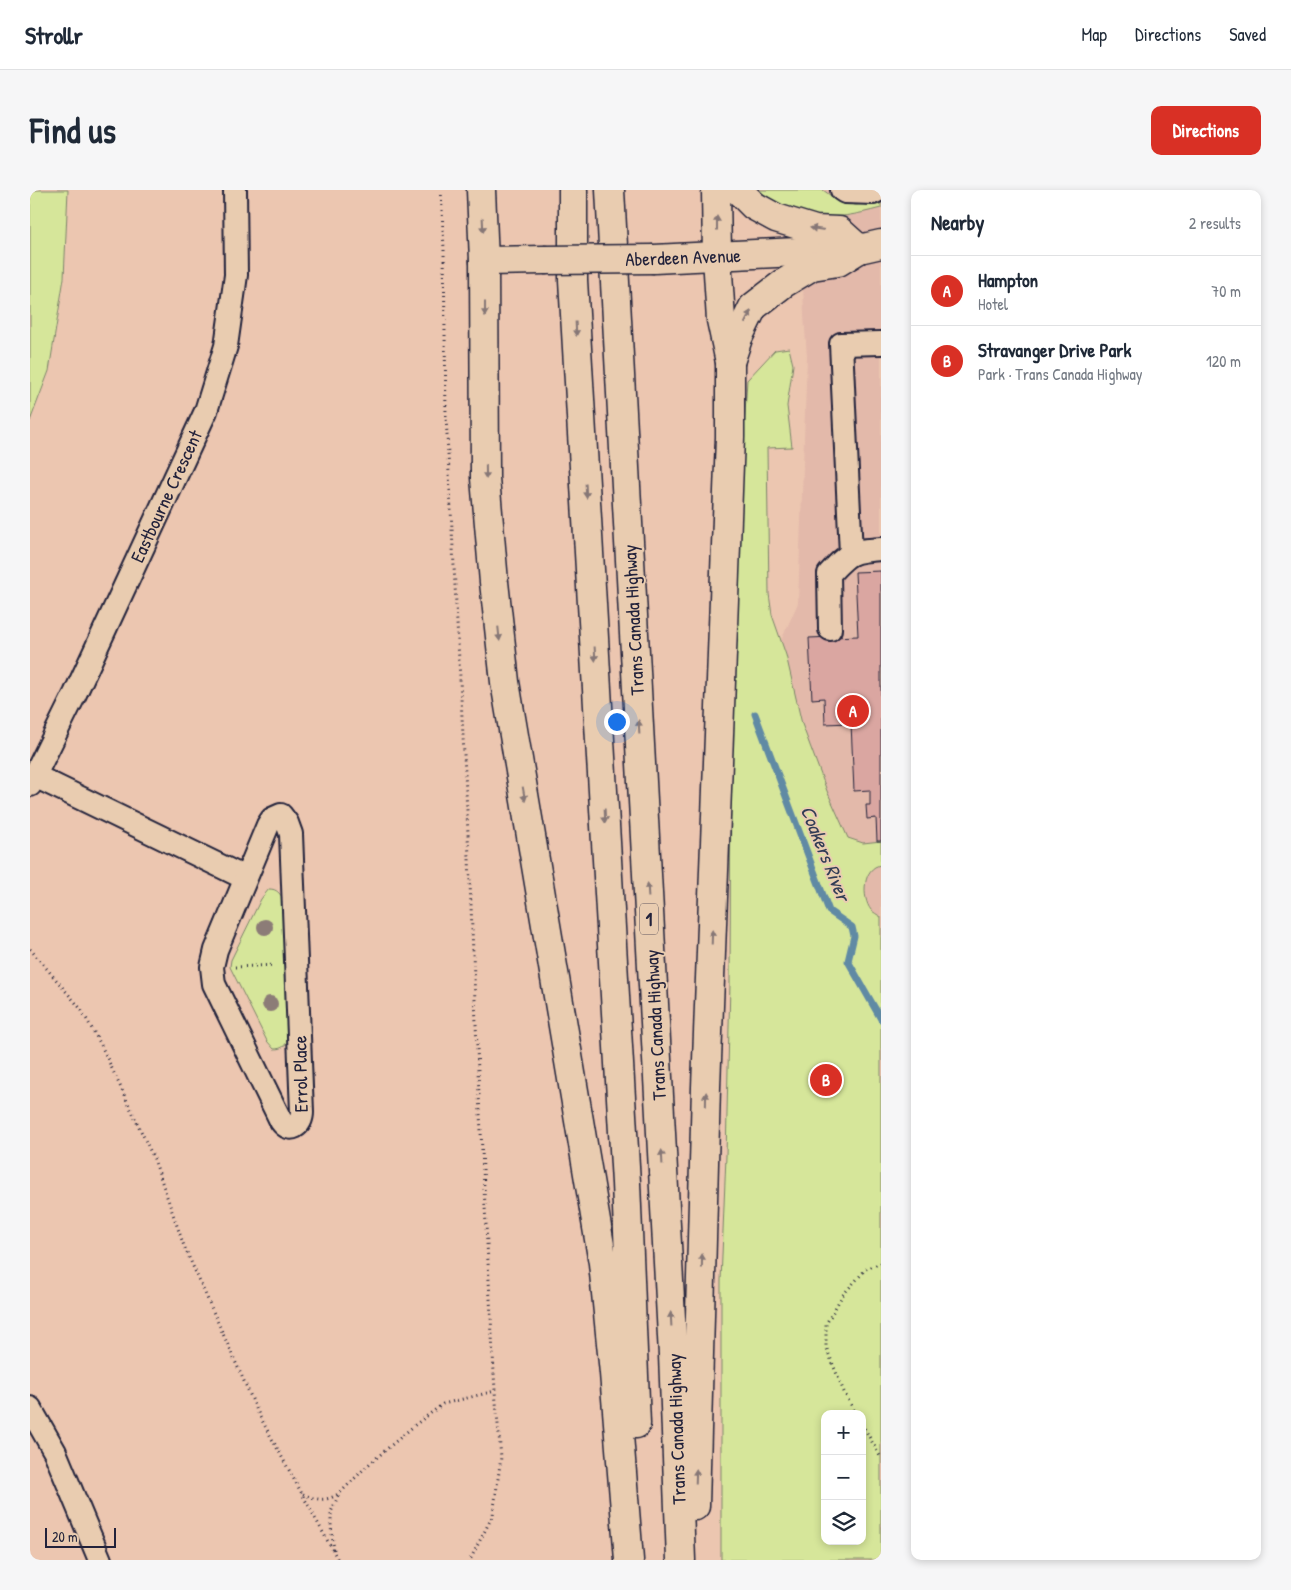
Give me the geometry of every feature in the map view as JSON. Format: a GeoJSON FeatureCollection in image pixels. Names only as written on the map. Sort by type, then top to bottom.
{"type":"FeatureCollection","features":[{"type":"Feature","properties":{"kind":"main road"},"geometry":{"type":"LineString","coordinates":[[481,190],[484,261],[486,478],[494,582],[505,682],[603,1262],[629,1560]]}},
{"type":"Feature","properties":{"kind":"main road","name":"Trans Canada Highway"},"geometry":{"type":"LineString","coordinates":[[572,190],[574,290],[626,1183],[641,1560]]}},
{"type":"Feature","properties":{"kind":"main road","name":"Trans Canada Highway"},"geometry":{"type":"LineString","coordinates":[[610,190],[673,1355],[681,1560]]}},
{"type":"Feature","properties":{"kind":"main road"},"geometry":{"type":"LineString","coordinates":[[694,1560],[706,1087],[730,436],[730,362],[721,320],[717,257],[716,190]]}},
{"type":"Feature","properties":{"kind":"main road"},"geometry":{"type":"LineString","coordinates":[[738,190],[754,206],[776,218],[815,230],[839,231],[870,246]]}},
{"type":"Feature","properties":{"kind":"main road"},"geometry":{"type":"LineString","coordinates":[[730,362],[738,338],[753,306],[784,283],[812,266],[838,262],[870,246]]}},
{"type":"Feature","properties":{"kind":"main road","name":"Aberdeen Avenue"},"geometry":{"type":"LineString","coordinates":[[484,261],[717,257],[870,246]]}},
{"type":"Feature","properties":{"kind":"street","name":"Eastbourne Crescent"},"geometry":{"type":"LineString","coordinates":[[32,780],[75,694],[206,411],[226,346],[236,275],[235,190]]}},
{"type":"Feature","properties":{"kind":"street"},"geometry":{"type":"LineString","coordinates":[[842,190],[845,192],[873,193],[879,190]]}},
{"type":"Feature","properties":{"kind":"street"},"geometry":{"type":"LineString","coordinates":[[851,554],[841,344],[881,343]]}},
{"type":"Feature","properties":{"kind":"street"},"geometry":{"type":"LineString","coordinates":[[830,629],[829,574],[845,556],[861,550],[881,549]]}},
{"type":"Feature","properties":{"kind":"street"},"geometry":{"type":"LineString","coordinates":[[32,780],[245,878]]}},
{"type":"Feature","properties":{"kind":"street","name":"Errol Place"},"geometry":{"type":"LineString","coordinates":[[275,816],[283,816],[291,834],[297,964],[302,1116],[298,1126],[291,1128],[282,1123],[276,1112],[214,984],[212,967],[216,950],[245,878],[270,822],[275,816]]}},
{"type":"Feature","properties":{"kind":"street"},"geometry":{"type":"LineString","coordinates":[[30,1408],[55,1452],[100,1560]]}},
{"type":"Feature","properties":{"kind":"path"},"geometry":{"type":"LineString","coordinates":[[30,193],[34,190]]}},
{"type":"Feature","properties":{"kind":"path"},"geometry":{"type":"LineString","coordinates":[[441,190],[446,416],[495,1391],[501,1457],[493,1515],[470,1560]]}},
{"type":"Feature","properties":{"kind":"path"},"geometry":{"type":"LineString","coordinates":[[30,950],[80,1010],[101,1045],[154,1159],[184,1246],[259,1416],[338,1560]]}},
{"type":"Feature","properties":{"kind":"path"},"geometry":{"type":"LineString","coordinates":[[212,967],[297,964]]}},
{"type":"Feature","properties":{"kind":"path"},"geometry":{"type":"LineString","coordinates":[[854,1410],[844,1392],[826,1347],[826,1324],[842,1296],[866,1269],[881,1263]]}},
{"type":"Feature","properties":{"kind":"path"},"geometry":{"type":"LineString","coordinates":[[303,1494],[313,1499],[329,1500],[339,1494],[396,1441],[443,1404],[495,1391]]}},
{"type":"Feature","properties":{"kind":"path"},"geometry":{"type":"LineString","coordinates":[[866,1431],[881,1458]]}},
{"type":"Feature","properties":{"kind":"path"},"geometry":{"type":"LineString","coordinates":[[335,1553],[331,1528],[331,1512],[339,1494]]}},
{"type":"Feature","properties":{"kind":"shaded area"},"geometry":{"type":"Polygon","coordinates":[[[800,190],[881,190],[881,937],[775,654],[798,603],[807,357],[800,190]]]}},
{"type":"Feature","properties":{"kind":"green space"},"geometry":{"type":"Polygon","coordinates":[[[30,190],[68,190],[64,278],[49,371],[30,421],[30,190]]]}},
{"type":"Feature","properties":{"kind":"green space"},"geometry":{"type":"Polygon","coordinates":[[[758,190],[823,190],[841,203],[856,205],[881,202],[881,208],[846,216],[817,216],[789,208],[758,190]]]}},
{"type":"Feature","properties":{"kind":"green space"},"geometry":{"type":"Polygon","coordinates":[[[789,348],[793,365],[787,406],[792,447],[767,448],[769,594],[772,615],[786,655],[802,724],[827,791],[848,838],[863,843],[881,841],[881,865],[870,871],[865,891],[871,910],[881,917],[881,1560],[721,1560],[721,1281],[730,984],[731,744],[740,496],[747,380],[775,350],[789,348]]]}},
{"type":"Feature","properties":{"kind":"green space"},"geometry":{"type":"Polygon","coordinates":[[[269,889],[273,889],[282,897],[288,1040],[283,1047],[274,1049],[267,1041],[230,967],[231,960],[261,899],[269,889]]]}},
{"type":"Feature","properties":{"kind":"building"},"geometry":{"type":"Polygon","coordinates":[[[881,571],[881,841],[877,841],[876,818],[867,819],[866,805],[870,805],[870,790],[854,791],[851,723],[825,724],[824,698],[812,699],[809,638],[858,636],[855,572],[881,571]]]}},
{"type":"Feature","properties":{"kind":"waterway","name":"Coakers River"},"geometry":{"type":"LineString","coordinates":[[755,714],[829,911],[852,927],[854,936],[848,961],[881,1019]]}},
{"type":"Feature","properties":{"kind":"place","name":"Hampton"},"geometry":{"type":"Point","coordinates":[853,711]}},
{"type":"Feature","properties":{"kind":"place","name":"Stravanger Drive Park"},"geometry":{"type":"Point","coordinates":[826,1080]}}]}
